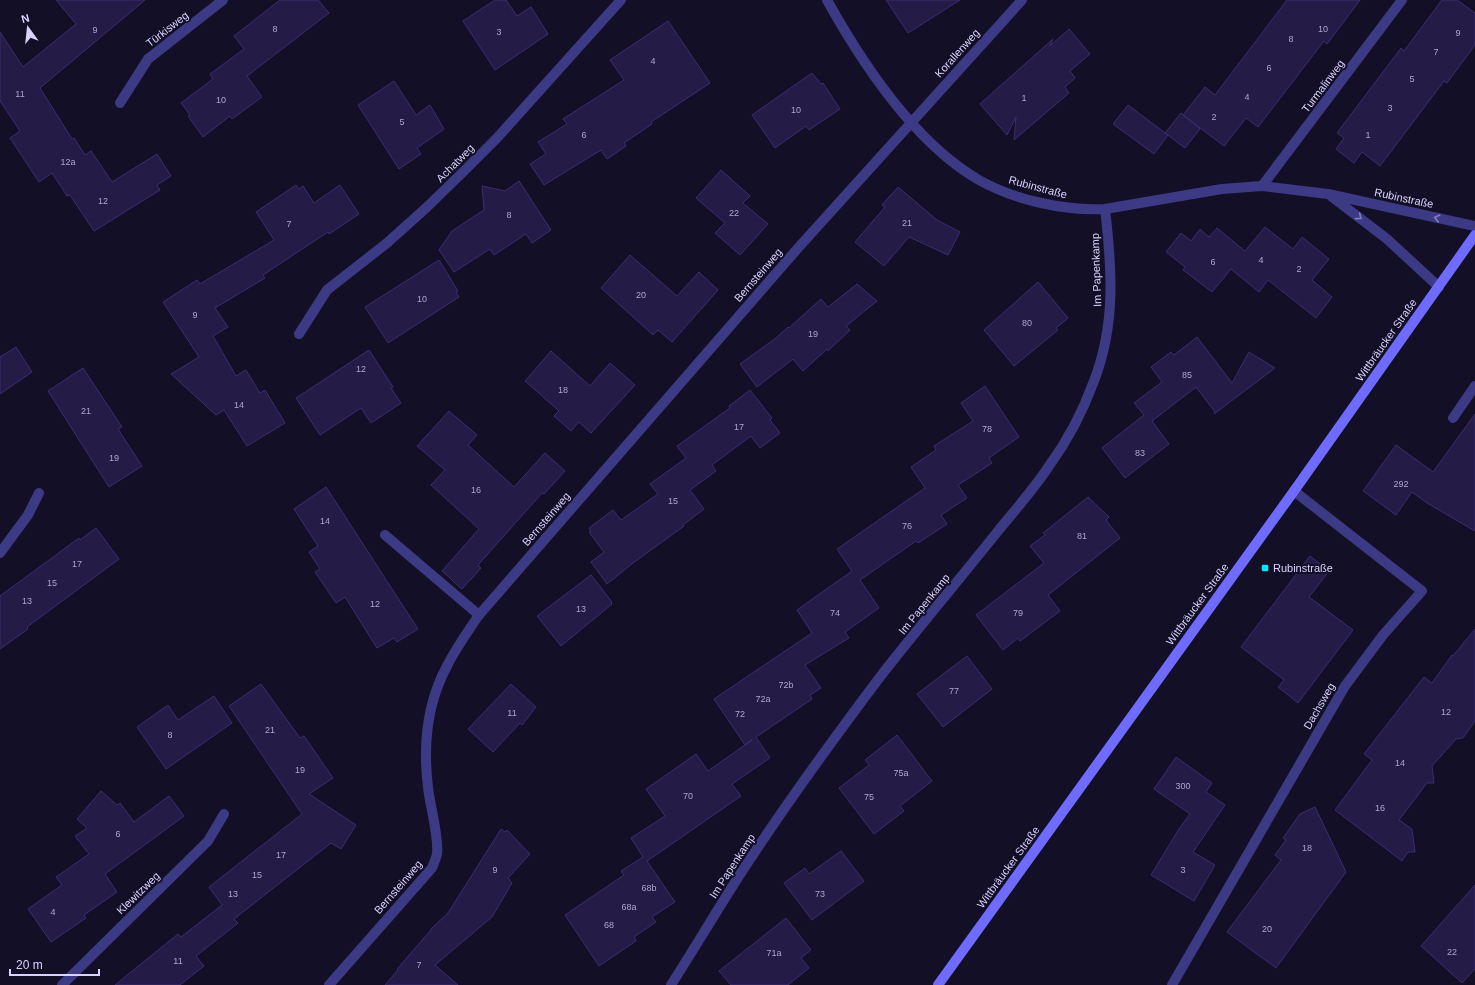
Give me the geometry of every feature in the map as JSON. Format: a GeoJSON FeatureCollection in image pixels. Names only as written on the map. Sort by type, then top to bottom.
{"type":"FeatureCollection","features":[{"type":"Feature","properties":{"kind":"main road","name":"Wittbräucker Straße"},"geometry":{"type":"LineString","coordinates":[[938,985],[1294,491],[1475,236]]}},
{"type":"Feature","properties":{"kind":"street","name":"Türkisweg"},"geometry":{"type":"LineString","coordinates":[[120,103],[148,59],[223,0]]}},
{"type":"Feature","properties":{"kind":"street","name":"Achatweg"},"geometry":{"type":"LineString","coordinates":[[299,334],[327,290],[387,243],[452,183],[497,138],[621,0]]}},
{"type":"Feature","properties":{"kind":"street","name":"Rubinstraße"},"geometry":{"type":"LineString","coordinates":[[827,0],[856,48],[880,83],[911,122],[933,144],[960,167],[979,180],[1006,192],[1039,202],[1088,210],[1105,209],[1222,189],[1262,186],[1300,189],[1328,194],[1475,226]]}},
{"type":"Feature","properties":{"kind":"street","name":"Korallenweg"},"geometry":{"type":"LineString","coordinates":[[911,122],[1022,0]]}},
{"type":"Feature","properties":{"kind":"street","name":"Turmalinweg"},"geometry":{"type":"LineString","coordinates":[[1262,186],[1402,0]]}},
{"type":"Feature","properties":{"kind":"street","name":"Bernsteinweg"},"geometry":{"type":"LineString","coordinates":[[329,985],[432,868],[437,855],[437,848],[426,763],[428,723],[434,697],[446,666],[479,615],[792,254],[911,122]]}},
{"type":"Feature","properties":{"kind":"street","name":"Rubinstraße"},"geometry":{"type":"LineString","coordinates":[[1328,194],[1387,239],[1439,287]]}},
{"type":"Feature","properties":{"kind":"street","name":"Im Papenkamp"},"geometry":{"type":"LineString","coordinates":[[671,985],[739,876],[837,736],[881,676],[1050,466],[1074,426],[1099,367],[1110,319],[1111,286],[1105,209]]}},
{"type":"Feature","properties":{"kind":"street"},"geometry":{"type":"LineString","coordinates":[[1453,418],[1475,386]]}},
{"type":"Feature","properties":{"kind":"street","name":"Dachsweg"},"geometry":{"type":"LineString","coordinates":[[1172,985],[1345,686],[1383,635],[1422,591],[1294,491]]}},
{"type":"Feature","properties":{"kind":"street"},"geometry":{"type":"LineString","coordinates":[[0,553],[28,515],[39,493]]}},
{"type":"Feature","properties":{"kind":"street"},"geometry":{"type":"LineString","coordinates":[[385,535],[479,615]]}},
{"type":"Feature","properties":{"kind":"street","name":"Klewitzweg"},"geometry":{"type":"LineString","coordinates":[[62,985],[208,841],[224,814]]}},
{"type":"Feature","properties":{"kind":"building"},"geometry":{"type":"Polygon","coordinates":[[[56,0],[145,0],[40,88],[72,139],[74,138],[85,155],[91,151],[112,182],[157,154],[171,176],[157,185],[160,190],[94,231],[70,195],[67,196],[52,173],[39,182],[10,138],[20,131],[0,101],[0,32],[23,67],[76,24],[56,0]]]}},
{"type":"Feature","properties":{"kind":"building"},"geometry":{"type":"Polygon","coordinates":[[[280,0],[318,0],[329,13],[247,76],[262,97],[232,119],[230,116],[203,137],[181,103],[213,79],[210,74],[244,49],[234,36],[280,0]]]}},
{"type":"Feature","properties":{"kind":"building"},"geometry":{"type":"Polygon","coordinates":[[[495,0],[506,0],[517,16],[531,7],[548,34],[495,70],[463,21],[495,0]]]}},
{"type":"Feature","properties":{"kind":"building"},"geometry":{"type":"Polygon","coordinates":[[[886,0],[960,0],[908,33],[886,0]]]}},
{"type":"Feature","properties":{"kind":"building"},"geometry":{"type":"Polygon","coordinates":[[[1287,0],[1360,0],[1327,44],[1324,41],[1258,127],[1246,118],[1224,146],[1183,115],[1205,87],[1215,95],[1287,0]]]}},
{"type":"Feature","properties":{"kind":"building"},"geometry":{"type":"Polygon","coordinates":[[[1442,0],[1457,0],[1475,13],[1475,45],[1447,83],[1444,81],[1380,166],[1362,152],[1354,163],[1336,149],[1344,138],[1337,133],[1401,48],[1404,51],[1442,0]]]}},
{"type":"Feature","properties":{"kind":"building"},"geometry":{"type":"Polygon","coordinates":[[[668,21],[710,83],[651,122],[652,124],[624,143],[626,146],[607,159],[601,150],[544,185],[530,164],[546,154],[538,142],[567,124],[563,119],[624,80],[610,60],[668,21]]]}},
{"type":"Feature","properties":{"kind":"building"},"geometry":{"type":"Polygon","coordinates":[[[1069,29],[1090,54],[1070,71],[1075,78],[1065,87],[1069,93],[1014,140],[1016,117],[1007,135],[980,104],[1053,39],[1050,46],[1069,29]]]}},
{"type":"Feature","properties":{"kind":"building"},"geometry":{"type":"Polygon","coordinates":[[[812,73],[821,84],[823,83],[840,109],[809,130],[806,126],[775,148],[752,115],[812,73]]]}},
{"type":"Feature","properties":{"kind":"building"},"geometry":{"type":"Polygon","coordinates":[[[394,81],[416,115],[430,105],[444,129],[417,148],[421,154],[399,169],[358,105],[394,81]]]}},
{"type":"Feature","properties":{"kind":"building"},"geometry":{"type":"Polygon","coordinates":[[[1128,105],[1168,135],[1154,154],[1113,124],[1128,105]]]}},
{"type":"Feature","properties":{"kind":"building"},"geometry":{"type":"Polygon","coordinates":[[[1181,113],[1200,129],[1185,148],[1165,133],[1181,113]]]}},
{"type":"Feature","properties":{"kind":"building"},"geometry":{"type":"Polygon","coordinates":[[[721,170],[750,196],[743,203],[768,224],[740,255],[715,233],[725,223],[696,198],[721,170]]]}},
{"type":"Feature","properties":{"kind":"building"},"geometry":{"type":"Polygon","coordinates":[[[519,181],[551,230],[532,243],[526,234],[494,255],[490,249],[454,272],[439,250],[452,231],[484,210],[482,186],[505,191],[519,181]]]}},
{"type":"Feature","properties":{"kind":"building"},"geometry":{"type":"Polygon","coordinates":[[[296,185],[299,189],[303,186],[314,203],[340,185],[359,214],[329,234],[328,232],[263,275],[265,278],[215,308],[228,327],[213,336],[236,376],[246,370],[260,393],[265,390],[285,423],[247,446],[224,410],[216,415],[171,374],[199,357],[163,302],[197,280],[200,284],[274,240],[256,212],[296,185]]]}},
{"type":"Feature","properties":{"kind":"building"},"geometry":{"type":"Polygon","coordinates":[[[898,187],[937,220],[960,232],[948,255],[909,237],[884,266],[855,242],[885,207],[882,205],[898,187]]]}},
{"type":"Feature","properties":{"kind":"building"},"geometry":{"type":"Polygon","coordinates":[[[1265,227],[1293,249],[1302,237],[1329,259],[1312,280],[1332,297],[1316,318],[1268,280],[1259,292],[1231,269],[1212,292],[1183,270],[1185,267],[1166,252],[1181,233],[1191,241],[1200,229],[1209,237],[1217,228],[1245,251],[1265,227]]]}},
{"type":"Feature","properties":{"kind":"building"},"geometry":{"type":"Polygon","coordinates":[[[630,255],[677,296],[699,272],[718,290],[672,342],[658,330],[653,335],[601,288],[630,255]]]}},
{"type":"Feature","properties":{"kind":"building"},"geometry":{"type":"Polygon","coordinates":[[[439,260],[458,291],[456,292],[459,297],[388,343],[365,307],[439,260]]]}},
{"type":"Feature","properties":{"kind":"building"},"geometry":{"type":"Polygon","coordinates":[[[1038,282],[1068,318],[1056,328],[1058,330],[1014,366],[984,330],[1038,282]]]}},
{"type":"Feature","properties":{"kind":"building"},"geometry":{"type":"Polygon","coordinates":[[[857,284],[877,301],[846,326],[850,330],[828,351],[827,349],[803,371],[793,359],[757,387],[740,364],[776,338],[788,327],[789,328],[821,299],[828,307],[857,284]]]}},
{"type":"Feature","properties":{"kind":"building"},"geometry":{"type":"Polygon","coordinates":[[[1197,337],[1232,383],[1249,352],[1275,368],[1214,414],[1215,412],[1196,387],[1152,421],[1169,444],[1125,478],[1102,448],[1144,415],[1134,403],[1162,382],[1151,367],[1171,352],[1174,355],[1197,337]]]}},
{"type":"Feature","properties":{"kind":"building"},"geometry":{"type":"Polygon","coordinates":[[[16,347],[32,372],[0,394],[0,357],[16,347]]]}},
{"type":"Feature","properties":{"kind":"building"},"geometry":{"type":"Polygon","coordinates":[[[369,350],[393,387],[391,388],[401,403],[371,423],[361,408],[320,435],[296,398],[369,350]]]}},
{"type":"Feature","properties":{"kind":"building"},"geometry":{"type":"Polygon","coordinates":[[[551,351],[590,386],[610,363],[635,385],[591,433],[579,422],[571,431],[554,416],[559,411],[525,381],[551,351]]]}},
{"type":"Feature","properties":{"kind":"building"},"geometry":{"type":"Polygon","coordinates":[[[83,368],[122,427],[118,429],[142,466],[109,487],[48,391],[83,368]]]}},
{"type":"Feature","properties":{"kind":"building"},"geometry":{"type":"Polygon","coordinates":[[[985,386],[1019,437],[989,458],[992,463],[958,485],[967,498],[941,515],[947,524],[918,543],[916,541],[860,580],[879,608],[845,632],[849,638],[805,665],[821,688],[810,695],[812,699],[756,737],[770,758],[732,784],[741,796],[647,861],[675,902],[652,917],[656,922],[634,937],[636,941],[599,966],[565,915],[624,875],[621,871],[643,857],[631,838],[665,816],[646,789],[696,754],[708,771],[745,745],[714,699],[812,633],[797,610],[852,571],[837,549],[925,488],[911,467],[936,450],[934,446],[973,421],[961,403],[985,386]]]}},
{"type":"Feature","properties":{"kind":"building"},"geometry":{"type":"Polygon","coordinates":[[[750,390],[772,418],[770,420],[780,433],[760,448],[751,436],[712,465],[716,471],[690,490],[704,509],[683,525],[684,526],[607,584],[591,562],[604,552],[589,532],[591,531],[589,528],[613,510],[621,520],[658,494],[650,484],[686,458],[677,446],[730,408],[729,406],[750,390]]]}},
{"type":"Feature","properties":{"kind":"building"},"geometry":{"type":"Polygon","coordinates":[[[449,411],[477,435],[468,445],[514,487],[545,453],[565,471],[544,494],[542,493],[478,565],[481,568],[462,589],[442,571],[479,529],[431,485],[445,470],[417,446],[449,411]]]}},
{"type":"Feature","properties":{"kind":"building"},"geometry":{"type":"Polygon","coordinates":[[[1475,414],[1475,531],[1427,503],[1412,492],[1396,515],[1363,491],[1396,445],[1433,472],[1475,414]]]}},
{"type":"Feature","properties":{"kind":"building"},"geometry":{"type":"Polygon","coordinates":[[[326,487],[418,629],[397,642],[394,638],[377,648],[345,597],[336,603],[315,572],[320,569],[309,552],[318,546],[294,509],[326,487]]]}},
{"type":"Feature","properties":{"kind":"building"},"geometry":{"type":"Polygon","coordinates":[[[1088,497],[1109,517],[1106,520],[1120,538],[1048,595],[1060,611],[1020,641],[1018,638],[1003,650],[976,615],[1044,563],[1030,546],[1045,535],[1043,533],[1088,497]]]}},
{"type":"Feature","properties":{"kind":"building"},"geometry":{"type":"Polygon","coordinates":[[[96,528],[119,559],[27,627],[28,629],[0,649],[0,596],[79,538],[80,540],[96,528]]]}},
{"type":"Feature","properties":{"kind":"building"},"geometry":{"type":"Polygon","coordinates":[[[1310,556],[1329,571],[1309,597],[1353,630],[1298,703],[1278,687],[1284,680],[1241,647],[1310,556]]]}},
{"type":"Feature","properties":{"kind":"building"},"geometry":{"type":"Polygon","coordinates":[[[591,575],[612,604],[561,646],[537,616],[591,575]]]}},
{"type":"Feature","properties":{"kind":"building"},"geometry":{"type":"Polygon","coordinates":[[[1475,629],[1475,721],[1463,738],[1456,739],[1432,766],[1434,783],[1427,783],[1399,820],[1412,829],[1415,852],[1408,852],[1402,861],[1335,810],[1372,760],[1364,754],[1424,677],[1432,683],[1452,655],[1453,656],[1475,629]]]}},
{"type":"Feature","properties":{"kind":"building"},"geometry":{"type":"Polygon","coordinates":[[[967,656],[992,689],[943,727],[917,694],[967,656]]]}},
{"type":"Feature","properties":{"kind":"building"},"geometry":{"type":"Polygon","coordinates":[[[261,684],[300,738],[304,736],[333,778],[309,794],[356,825],[341,849],[331,843],[234,919],[238,923],[196,956],[204,966],[180,985],[115,985],[178,934],[181,937],[222,905],[209,887],[302,814],[229,706],[261,684]]]}},
{"type":"Feature","properties":{"kind":"building"},"geometry":{"type":"Polygon","coordinates":[[[511,684],[536,707],[522,725],[520,723],[493,752],[468,729],[511,684]]]}},
{"type":"Feature","properties":{"kind":"building"},"geometry":{"type":"Polygon","coordinates":[[[214,696],[232,723],[166,769],[137,727],[168,705],[178,720],[214,696]]]}},
{"type":"Feature","properties":{"kind":"building"},"geometry":{"type":"Polygon","coordinates":[[[897,735],[932,781],[900,806],[904,811],[874,834],[839,788],[869,765],[865,760],[897,735]]]}},
{"type":"Feature","properties":{"kind":"building"},"geometry":{"type":"Polygon","coordinates":[[[1176,757],[1212,783],[1206,792],[1225,805],[1193,852],[1215,865],[1194,901],[1151,875],[1190,814],[1154,789],[1176,757]]]}},
{"type":"Feature","properties":{"kind":"building"},"geometry":{"type":"Polygon","coordinates":[[[101,791],[117,805],[120,803],[134,822],[169,796],[184,816],[105,874],[117,892],[84,915],[86,918],[51,942],[28,909],[62,885],[56,877],[89,854],[75,836],[87,828],[77,819],[101,791]]]}},
{"type":"Feature","properties":{"kind":"building"},"geometry":{"type":"Polygon","coordinates":[[[1315,807],[1346,872],[1276,968],[1227,932],[1281,860],[1275,855],[1286,840],[1283,838],[1300,814],[1315,807]]]}},
{"type":"Feature","properties":{"kind":"building"},"geometry":{"type":"Polygon","coordinates":[[[501,829],[505,832],[507,830],[530,854],[508,878],[512,883],[492,917],[435,965],[458,985],[385,985],[431,929],[448,913],[501,829]]]}},
{"type":"Feature","properties":{"kind":"building"},"geometry":{"type":"Polygon","coordinates":[[[841,851],[864,881],[812,920],[784,883],[805,868],[809,874],[841,851]]]}},
{"type":"Feature","properties":{"kind":"building"},"geometry":{"type":"Polygon","coordinates":[[[1475,885],[1475,969],[1462,983],[1421,946],[1475,885]]]}},
{"type":"Feature","properties":{"kind":"building"},"geometry":{"type":"Polygon","coordinates":[[[786,918],[811,950],[801,958],[809,968],[788,985],[731,985],[719,971],[786,918]]]}},
{"type":"Feature","properties":{"kind":"place","name":"Rubinstraße"},"geometry":{"type":"Point","coordinates":[1265,568]}}]}
